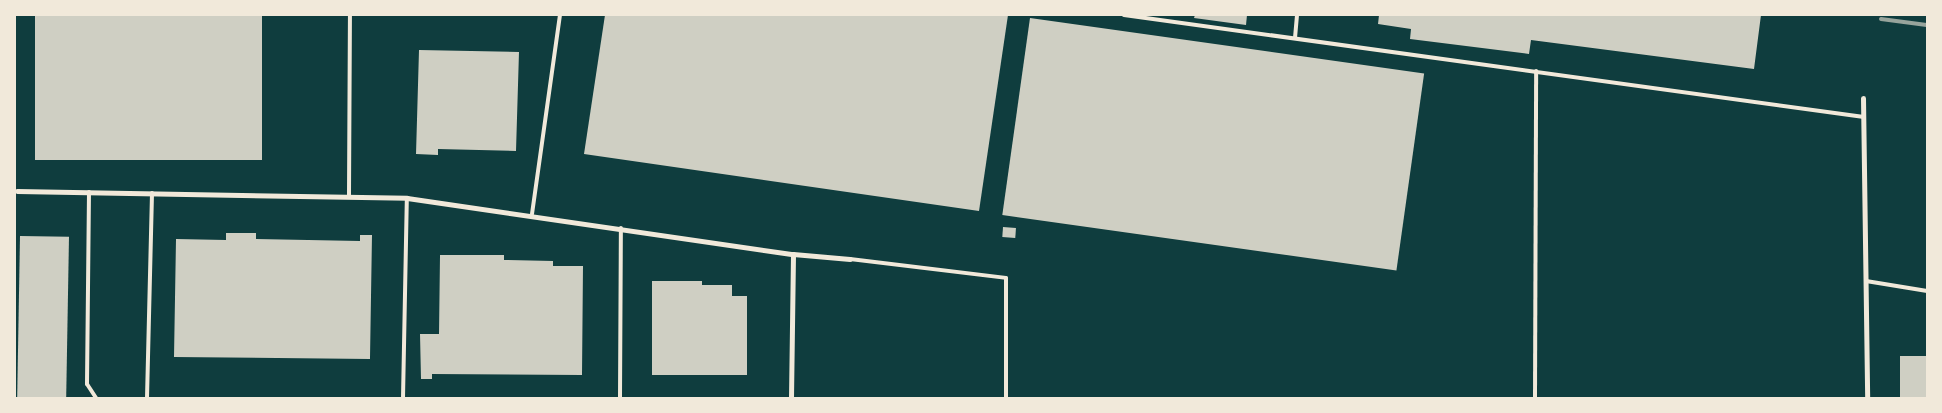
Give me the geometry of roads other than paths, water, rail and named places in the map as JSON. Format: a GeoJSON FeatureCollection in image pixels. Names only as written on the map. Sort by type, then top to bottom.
{"type":"FeatureCollection","features":[{"type":"Feature","properties":{"kind":"street"},"geometry":{"type":"LineString","coordinates":[[1863,98],[1867,398]]}},
{"type":"Feature","properties":{"kind":"street"},"geometry":{"type":"LineString","coordinates":[[16,191],[349,195],[407,198],[532,214],[793,254],[850,259]]}},
{"type":"Feature","properties":{"kind":"street"},"geometry":{"type":"LineString","coordinates":[[791,398],[793,254]]}},
{"type":"Feature","properties":{"kind":"lane"},"geometry":{"type":"LineString","coordinates":[[349,195],[350,15]]}},
{"type":"Feature","properties":{"kind":"lane"},"geometry":{"type":"LineString","coordinates":[[532,214],[560,15]]}},
{"type":"Feature","properties":{"kind":"lane"},"geometry":{"type":"LineString","coordinates":[[1124,15],[1864,117]]}},
{"type":"Feature","properties":{"kind":"lane"},"geometry":{"type":"LineString","coordinates":[[1294,38],[1297,15]]}},
{"type":"Feature","properties":{"kind":"lane"},"geometry":{"type":"LineString","coordinates":[[1536,71],[1536,398]]}},
{"type":"Feature","properties":{"kind":"lane"},"geometry":{"type":"LineString","coordinates":[[89,192],[87,384],[96,398]]}},
{"type":"Feature","properties":{"kind":"lane"},"geometry":{"type":"LineString","coordinates":[[147,398],[152,193]]}},
{"type":"Feature","properties":{"kind":"lane"},"geometry":{"type":"LineString","coordinates":[[403,398],[407,198]]}},
{"type":"Feature","properties":{"kind":"lane"},"geometry":{"type":"LineString","coordinates":[[620,398],[621,228]]}},
{"type":"Feature","properties":{"kind":"lane"},"geometry":{"type":"LineString","coordinates":[[850,259],[1006,278],[1006,398]]}},
{"type":"Feature","properties":{"kind":"lane"},"geometry":{"type":"LineString","coordinates":[[1866,281],[1927,291]]}},
{"type":"Feature","properties":{"kind":"railway"},"geometry":{"type":"LineString","coordinates":[[1881,19],[1927,25]]}}]}
